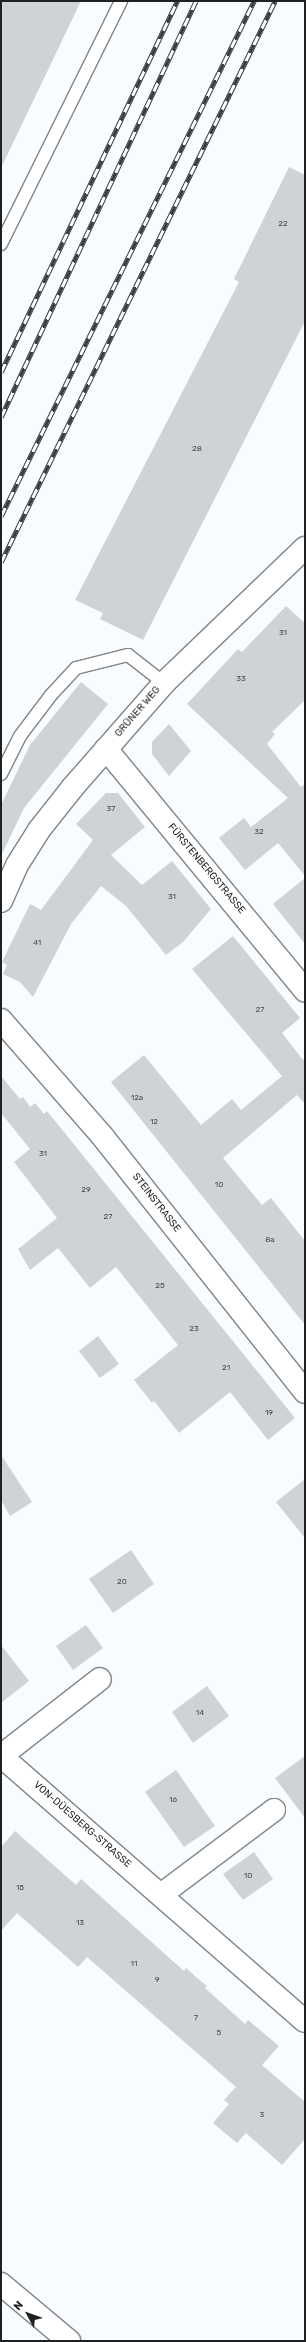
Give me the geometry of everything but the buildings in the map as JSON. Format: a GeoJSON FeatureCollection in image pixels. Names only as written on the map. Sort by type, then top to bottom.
{"type":"FeatureCollection","features":[{"type":"Feature","properties":{"kind":"street","name":"GRÜNER WEG"},"geometry":{"type":"LineString","coordinates":[[1,901],[17,866],[40,830],[106,749],[164,683],[305,548]]}},
{"type":"Feature","properties":{"kind":"street","name":"FÜRSTENBERGSTRASSE"},"geometry":{"type":"LineString","coordinates":[[106,749],[305,990]]}},
{"type":"Feature","properties":{"kind":"street","name":"STEINSTRASSE"},"geometry":{"type":"LineString","coordinates":[[1,1020],[103,1137],[305,1392]]}},
{"type":"Feature","properties":{"kind":"street","name":"VON-DÜESBERG-STRASSE"},"geometry":{"type":"LineString","coordinates":[[100,1679],[1,1756],[162,1894],[305,2021]]}},
{"type":"Feature","properties":{"kind":"street"},"geometry":{"type":"LineString","coordinates":[[162,1894],[274,1810]]}},
{"type":"Feature","properties":{"kind":"street"},"geometry":{"type":"LineString","coordinates":[[1,2284],[69,2341]]}},
{"type":"Feature","properties":{"kind":"lane"},"geometry":{"type":"LineString","coordinates":[[1,244],[121,1]]}},
{"type":"Feature","properties":{"kind":"lane"},"geometry":{"type":"LineString","coordinates":[[1,774],[20,736],[51,695],[76,668],[128,655],[164,683]]}},
{"type":"Feature","properties":{"kind":"railway"},"geometry":{"type":"LineString","coordinates":[[1,372],[177,1]]}},
{"type":"Feature","properties":{"kind":"railway"},"geometry":{"type":"LineString","coordinates":[[1,417],[196,1]]}},
{"type":"Feature","properties":{"kind":"railway"},"geometry":{"type":"LineString","coordinates":[[1,516],[254,1]]}},
{"type":"Feature","properties":{"kind":"railway"},"geometry":{"type":"LineString","coordinates":[[1,562],[275,1]]}}]}
